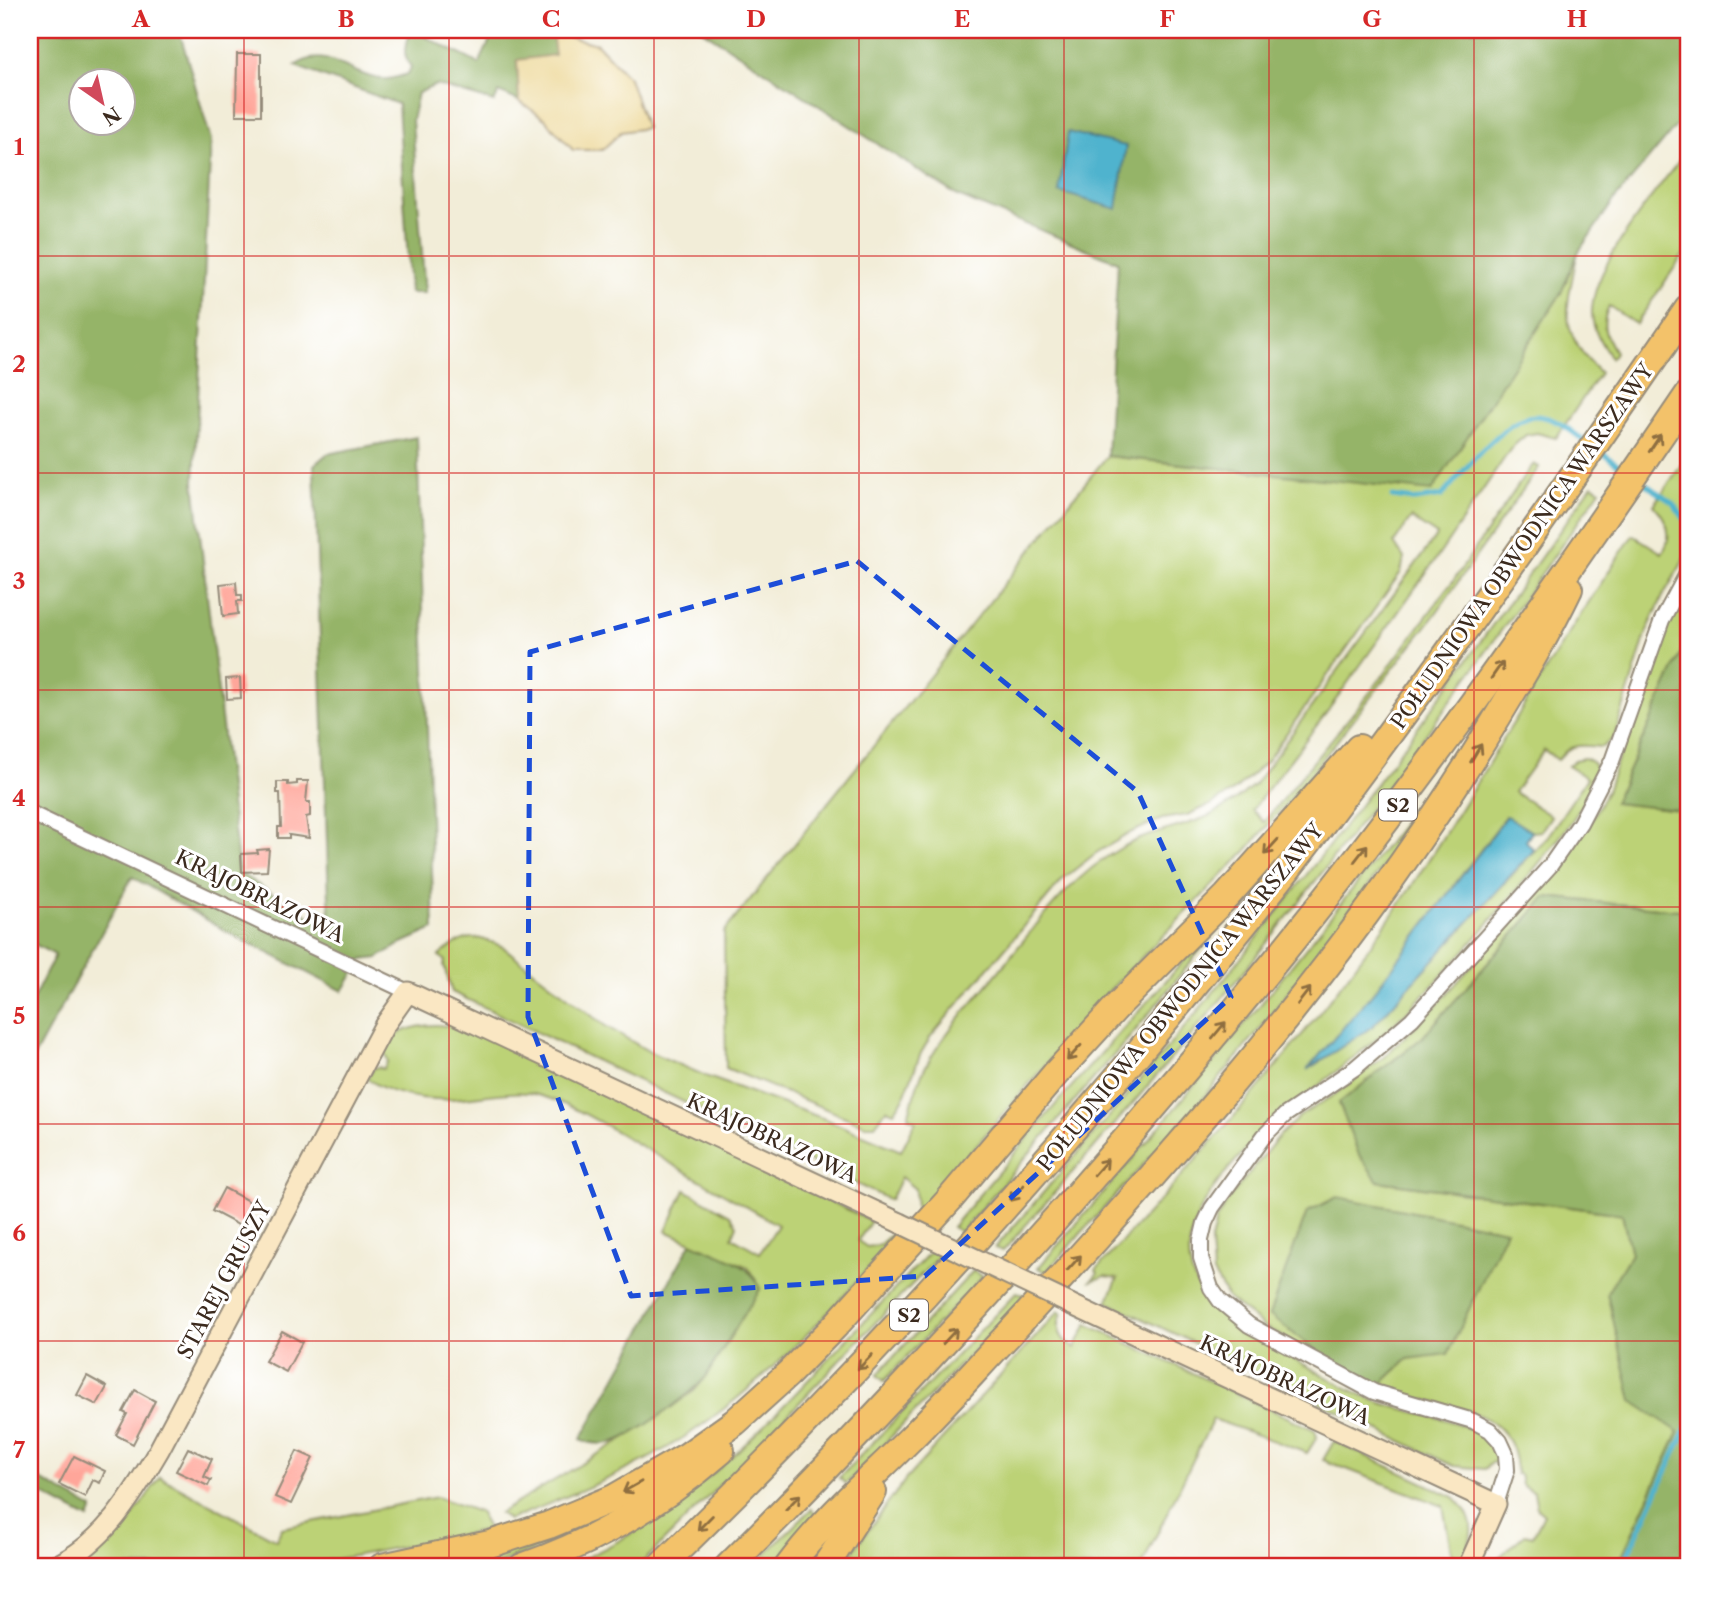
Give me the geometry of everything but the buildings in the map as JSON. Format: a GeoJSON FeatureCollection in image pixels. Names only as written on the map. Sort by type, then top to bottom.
{"type":"FeatureCollection","features":[{"type":"Feature","properties":{"kind":"highway","name":"POŁUDNIOWA OBWODNICA WARSZAWY"},"geometry":{"type":"LineString","coordinates":[[660,1567],[863,1364],[933,1289],[1185,998],[1284,874],[1493,593],[1688,309]]}},
{"type":"Feature","properties":{"kind":"highway","name":"S2"},"geometry":{"type":"LineString","coordinates":[[727,1567],[887,1404],[985,1298],[1231,1016],[1426,767],[1687,397]]}},
{"type":"Feature","properties":{"kind":"highway"},"geometry":{"type":"LineString","coordinates":[[788,1567],[845,1502],[911,1438],[1183,1143],[1317,981],[1461,778],[1548,633],[1605,516]]}},
{"type":"Feature","properties":{"kind":"highway"},"geometry":{"type":"LineString","coordinates":[[382,1567],[490,1544],[550,1525],[614,1498],[687,1456],[735,1422],[788,1374],[887,1269],[1119,1003],[1227,896],[1271,848],[1493,593]]}},
{"type":"Feature","properties":{"kind":"highway"},"geometry":{"type":"LineString","coordinates":[[522,1567],[581,1543],[628,1518],[703,1467],[790,1386],[816,1358],[887,1269]]}},
{"type":"Feature","properties":{"kind":"highway"},"geometry":{"type":"LineString","coordinates":[[825,1567],[856,1515],[911,1438]]}},
{"type":"Feature","properties":{"kind":"street"},"geometry":{"type":"LineString","coordinates":[[1468,1567],[1496,1504],[1507,1470],[1506,1454],[1500,1441],[1490,1430],[1473,1421],[1374,1392],[1249,1325],[1220,1301],[1211,1288],[1201,1258],[1201,1240],[1212,1208],[1264,1136],[1285,1115],[1383,1045],[1412,1018],[1550,866],[1580,823],[1612,761],[1662,620],[1688,572]]}},
{"type":"Feature","properties":{"kind":"street","name":"KRAJOBRAZOWA"},"geometry":{"type":"LineString","coordinates":[[30,813],[1496,1504]]}},
{"type":"Feature","properties":{"kind":"street","name":"STAREJ GRUSZY"},"geometry":{"type":"LineString","coordinates":[[53,1567],[83,1549],[114,1521],[135,1492],[384,1026],[408,992]]}},
{"type":"Feature","properties":{"kind":"highlighted area"},"geometry":{"type":"Polygon","coordinates":[[[857,561],[1138,792],[1231,997],[925,1276],[631,1296],[528,1017],[530,652],[857,561]]]}},
{"type":"Feature","properties":{"kind":"green space"},"geometry":{"type":"Polygon","coordinates":[[[30,30],[179,30],[211,140],[194,482],[239,873],[330,929],[314,465],[327,454],[417,437],[434,929],[402,943],[378,958],[362,960],[343,991],[235,936],[132,877],[30,1064],[30,1005],[55,955],[30,942],[30,30]]]}},
{"type":"Feature","properties":{"kind":"green space"},"geometry":{"type":"Polygon","coordinates":[[[412,30],[479,64],[495,30],[552,30],[556,55],[517,60],[519,101],[499,92],[494,102],[436,85],[418,93],[412,120],[425,293],[410,293],[398,104],[295,66],[316,58],[335,62],[379,79],[408,74],[411,67],[405,49],[412,30]]]}},
{"type":"Feature","properties":{"kind":"green space"},"geometry":{"type":"Polygon","coordinates":[[[702,30],[1688,30],[1688,112],[1615,199],[1579,251],[1560,295],[1432,491],[1107,456],[1118,262],[958,196],[702,30]]]}},
{"type":"Feature","properties":{"kind":"green space"},"geometry":{"type":"Polygon","coordinates":[[[1688,149],[1688,248],[1636,324],[1609,306],[1604,324],[1606,335],[1615,352],[1611,358],[1596,332],[1592,314],[1594,295],[1614,251],[1688,149]]]}},
{"type":"Feature","properties":{"kind":"green space"},"geometry":{"type":"Polygon","coordinates":[[[1578,251],[1568,302],[1570,330],[1576,343],[1600,373],[1556,438],[1537,433],[1526,435],[1512,447],[1327,712],[1252,810],[1264,822],[1372,690],[1458,574],[1528,471],[1534,464],[1539,467],[1434,616],[1307,779],[1247,850],[1106,994],[919,1212],[916,1211],[915,1189],[901,1177],[890,1200],[452,992],[444,966],[445,960],[439,956],[469,938],[493,943],[503,947],[604,1025],[650,1052],[901,1151],[916,1121],[908,1117],[923,1072],[933,1054],[1052,906],[1084,874],[1121,848],[1139,839],[1212,814],[1255,784],[1437,535],[1411,518],[1394,543],[1404,558],[1401,572],[1266,762],[1235,790],[1210,805],[1187,815],[1162,819],[1132,832],[1096,853],[1064,878],[931,1036],[921,1053],[903,1099],[894,1112],[887,1109],[875,1125],[865,1125],[726,1068],[724,932],[1107,456],[1432,490],[1560,295],[1578,251]]]}},
{"type":"Feature","properties":{"kind":"green space"},"geometry":{"type":"Polygon","coordinates":[[[1688,455],[1688,553],[1664,594],[1647,631],[1614,738],[1602,747],[1572,747],[1558,760],[1544,750],[1514,792],[1551,816],[1541,831],[1532,832],[1506,816],[1376,989],[1310,1068],[1373,1026],[1548,836],[1587,778],[1568,766],[1575,760],[1584,758],[1594,765],[1596,777],[1582,806],[1521,885],[1427,992],[1393,1025],[1280,1117],[1239,1157],[1207,1198],[1190,1239],[1194,1280],[1235,1326],[1359,1394],[1474,1431],[1491,1445],[1499,1464],[1492,1462],[1484,1469],[1454,1466],[1107,1302],[1118,1278],[1105,1276],[1091,1281],[1098,1273],[1096,1270],[1254,1093],[1365,954],[1438,845],[1560,647],[1633,535],[1662,553],[1668,540],[1667,528],[1654,505],[1688,455]]]}},
{"type":"Feature","properties":{"kind":"green space"},"geometry":{"type":"Polygon","coordinates":[[[1592,485],[1600,490],[1554,556],[1462,686],[1318,878],[1218,1003],[1111,1128],[1003,1251],[995,1248],[1161,1055],[1313,867],[1455,677],[1592,485]]]}},
{"type":"Feature","properties":{"kind":"green space"},"geometry":{"type":"Polygon","coordinates":[[[1688,584],[1688,638],[1614,803],[1688,811],[1688,911],[1546,897],[1422,1038],[1339,1103],[1378,1181],[1622,1214],[1631,1254],[1607,1294],[1679,1432],[1617,1567],[1488,1567],[1525,1534],[1533,1536],[1544,1514],[1537,1508],[1534,1492],[1522,1485],[1520,1474],[1516,1474],[1514,1455],[1499,1428],[1474,1413],[1379,1386],[1408,1359],[1332,1363],[1264,1327],[1228,1298],[1213,1273],[1211,1241],[1216,1220],[1230,1197],[1280,1135],[1300,1116],[1334,1095],[1384,1057],[1436,1006],[1523,908],[1592,819],[1607,791],[1662,633],[1688,584]]]}},
{"type":"Feature","properties":{"kind":"green space"},"geometry":{"type":"Polygon","coordinates":[[[1688,638],[1688,811],[1614,803],[1688,638]]]}},
{"type":"Feature","properties":{"kind":"green space"},"geometry":{"type":"Polygon","coordinates":[[[1474,730],[1478,731],[1425,811],[1260,1029],[1201,1101],[1046,1272],[1038,1268],[1262,1003],[1474,730]]]}},
{"type":"Feature","properties":{"kind":"green space"},"geometry":{"type":"Polygon","coordinates":[[[1546,897],[1688,911],[1688,1567],[1617,1567],[1679,1432],[1632,1401],[1607,1293],[1631,1254],[1622,1214],[1378,1181],[1359,1155],[1339,1103],[1422,1038],[1546,897]]]}},
{"type":"Feature","properties":{"kind":"green space"},"geometry":{"type":"Polygon","coordinates":[[[1229,910],[1231,912],[1134,1032],[961,1232],[952,1227],[1057,1103],[1229,910]]]}},
{"type":"Feature","properties":{"kind":"green space"},"geometry":{"type":"Polygon","coordinates":[[[450,1021],[871,1221],[858,1241],[867,1247],[879,1245],[894,1232],[899,1235],[799,1342],[716,1415],[644,1461],[508,1520],[500,1513],[623,1439],[694,1391],[705,1378],[760,1289],[748,1267],[666,1231],[685,1190],[730,1215],[737,1225],[732,1237],[760,1253],[778,1225],[602,1123],[551,1099],[516,1093],[450,1099],[421,1098],[393,1092],[367,1079],[374,1068],[383,1069],[388,1061],[383,1050],[389,1035],[394,1038],[411,1029],[446,1026],[450,1021]]]}},
{"type":"Feature","properties":{"kind":"green space"},"geometry":{"type":"Polygon","coordinates":[[[1337,1197],[1506,1230],[1448,1354],[1408,1359],[1379,1386],[1332,1363],[1269,1315],[1307,1212],[1337,1197]]]}},
{"type":"Feature","properties":{"kind":"green space"},"geometry":{"type":"Polygon","coordinates":[[[691,1243],[741,1265],[755,1279],[760,1289],[705,1378],[689,1393],[655,1419],[619,1440],[597,1444],[581,1439],[691,1243]]]}},
{"type":"Feature","properties":{"kind":"green space"},"geometry":{"type":"Polygon","coordinates":[[[931,1251],[940,1255],[737,1468],[638,1567],[564,1567],[636,1531],[699,1485],[757,1433],[931,1251]]]}},
{"type":"Feature","properties":{"kind":"green space"},"geometry":{"type":"Polygon","coordinates":[[[973,1271],[983,1276],[884,1381],[877,1375],[973,1271]]]}},
{"type":"Feature","properties":{"kind":"green space"},"geometry":{"type":"Polygon","coordinates":[[[1017,1292],[1026,1296],[846,1484],[839,1478],[1017,1292]]]}},
{"type":"Feature","properties":{"kind":"green space"},"geometry":{"type":"Polygon","coordinates":[[[1059,1311],[1062,1313],[1060,1333],[1075,1348],[1087,1324],[1315,1430],[1317,1437],[1307,1453],[1213,1419],[1141,1567],[841,1567],[906,1479],[1059,1311]]]}},
{"type":"Feature","properties":{"kind":"green space"},"geometry":{"type":"Polygon","coordinates":[[[1334,1441],[1454,1497],[1468,1514],[1471,1530],[1460,1567],[1450,1567],[1453,1561],[1443,1506],[1323,1460],[1334,1441]]]}},
{"type":"Feature","properties":{"kind":"green space"},"geometry":{"type":"Polygon","coordinates":[[[30,1474],[93,1509],[89,1519],[30,1488],[30,1474]]]}},
{"type":"Feature","properties":{"kind":"green space"},"geometry":{"type":"Polygon","coordinates":[[[160,1477],[276,1540],[282,1528],[437,1497],[479,1512],[489,1530],[295,1567],[76,1567],[130,1520],[160,1477]]]}},
{"type":"Feature","properties":{"kind":"green space"},"geometry":{"type":"Polygon","coordinates":[[[628,1504],[555,1541],[496,1565],[436,1567],[628,1504]]]}},
{"type":"Feature","properties":{"kind":"green space"},"geometry":{"type":"Polygon","coordinates":[[[811,1509],[817,1515],[775,1567],[752,1567],[811,1509]]]}},
{"type":"Feature","properties":{"kind":"sand"},"geometry":{"type":"Polygon","coordinates":[[[552,33],[597,44],[629,78],[646,128],[621,132],[602,150],[573,150],[545,119],[519,101],[517,60],[555,55],[552,33]]]}},
{"type":"Feature","properties":{"kind":"water"},"geometry":{"type":"Polygon","coordinates":[[[1068,132],[1126,146],[1117,209],[1059,192],[1068,132]]]}},
{"type":"Feature","properties":{"kind":"water"},"geometry":{"type":"Polygon","coordinates":[[[1507,816],[1532,832],[1526,841],[1534,850],[1373,1026],[1307,1070],[1376,989],[1507,816]]]}},
{"type":"Feature","properties":{"kind":"waterway"},"geometry":{"type":"LineString","coordinates":[[1392,497],[1416,500],[1442,496],[1484,448],[1523,419],[1535,416],[1549,419],[1587,443]]}},
{"type":"Feature","properties":{"kind":"waterway"},"geometry":{"type":"LineString","coordinates":[[1601,452],[1627,471]]}},
{"type":"Feature","properties":{"kind":"waterway"},"geometry":{"type":"LineString","coordinates":[[1641,481],[1673,503],[1688,524]]}},
{"type":"Feature","properties":{"kind":"waterway"},"geometry":{"type":"LineString","coordinates":[[1622,1567],[1688,1425]]}}]}
